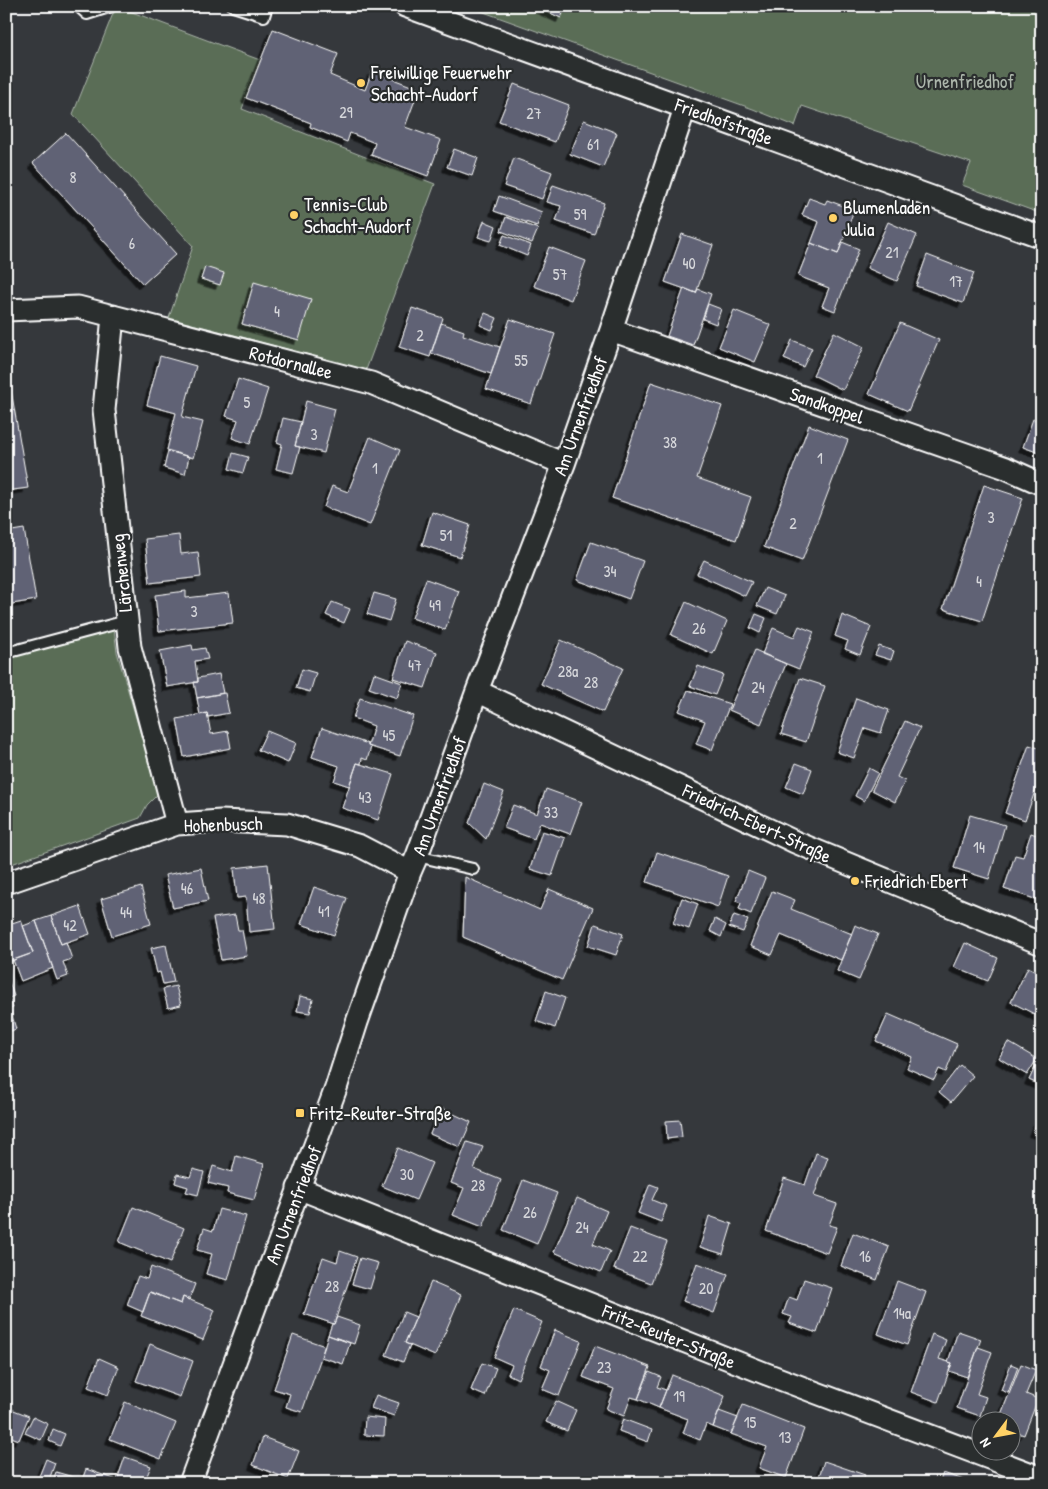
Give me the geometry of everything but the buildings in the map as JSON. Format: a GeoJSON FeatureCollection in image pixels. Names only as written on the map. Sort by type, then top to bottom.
{"type":"FeatureCollection","features":[{"type":"Feature","properties":{"kind":"street","name":"Friedhofstraße"},"geometry":{"type":"LineString","coordinates":[[405,6],[1042,236]]}},
{"type":"Feature","properties":{"kind":"street","name":"Am Urnenfriedhof"},"geometry":{"type":"LineString","coordinates":[[190,1483],[336,1088],[357,1022],[477,691],[564,464],[686,108]]}},
{"type":"Feature","properties":{"kind":"street","name":"Rotdornallee"},"geometry":{"type":"LineString","coordinates":[[6,310],[78,307],[371,383],[564,464]]}},
{"type":"Feature","properties":{"kind":"street","name":"Lärchenweg"},"geometry":{"type":"LineString","coordinates":[[113,316],[104,410],[126,621],[130,647],[177,824]]}},
{"type":"Feature","properties":{"kind":"street","name":"Sandkoppel"},"geometry":{"type":"LineString","coordinates":[[611,330],[1006,468],[1042,484]]}},
{"type":"Feature","properties":{"kind":"street","name":"Friedrich-Ebert-Straße"},"geometry":{"type":"LineString","coordinates":[[477,691],[796,842],[1042,944]]}},
{"type":"Feature","properties":{"kind":"street","name":"Hohenbusch"},"geometry":{"type":"LineString","coordinates":[[6,883],[177,824],[221,821],[287,824],[414,864]]}},
{"type":"Feature","properties":{"kind":"street","name":"Fritz-Reuter-Straße"},"geometry":{"type":"LineString","coordinates":[[298,1188],[764,1374],[1042,1478]]}},
{"type":"Feature","properties":{"kind":"lane"},"geometry":{"type":"LineString","coordinates":[[78,6],[87,14],[112,6]]}},
{"type":"Feature","properties":{"kind":"lane"},"geometry":{"type":"LineString","coordinates":[[233,6],[264,16],[268,6]]}},
{"type":"Feature","properties":{"kind":"lane"},"geometry":{"type":"LineString","coordinates":[[6,653],[126,621]]}},
{"type":"Feature","properties":{"kind":"lane"},"geometry":{"type":"LineString","coordinates":[[414,864],[473,870]]}},
{"type":"Feature","properties":{"kind":"green space","name":"Tennis-Club Schacht-Audorf"},"geometry":{"type":"Polygon","coordinates":[[[116,6],[260,60],[242,109],[435,184],[366,370],[169,318],[193,246],[73,114],[116,6]]]}},
{"type":"Feature","properties":{"kind":"green space","name":"Urnenfriedhof"},"geometry":{"type":"Polygon","coordinates":[[[467,6],[1042,6],[1042,214],[962,185],[971,163],[802,106],[795,126],[753,109],[467,6]]]}},
{"type":"Feature","properties":{"kind":"green space"},"geometry":{"type":"Polygon","coordinates":[[[114,629],[117,652],[158,794],[147,805],[140,818],[6,866],[6,657],[114,629]]]}},
{"type":"Feature","properties":{"kind":"place","name":"Freiwillige Feuerwehr Schacht-Audorf"},"geometry":{"type":"Point","coordinates":[361,83]}},
{"type":"Feature","properties":{"kind":"place","name":"Tennis-Club Schacht-Audorf"},"geometry":{"type":"Point","coordinates":[294,215]}},
{"type":"Feature","properties":{"kind":"place","name":"Blumenladen Julia"},"geometry":{"type":"Point","coordinates":[833,218]}},
{"type":"Feature","properties":{"kind":"place","name":"Friedrich Ebert"},"geometry":{"type":"Point","coordinates":[855,881]}},
{"type":"Feature","properties":{"kind":"place","name":"Fritz-Reuter-Straße"},"geometry":{"type":"Point","coordinates":[300,1113]}}]}
